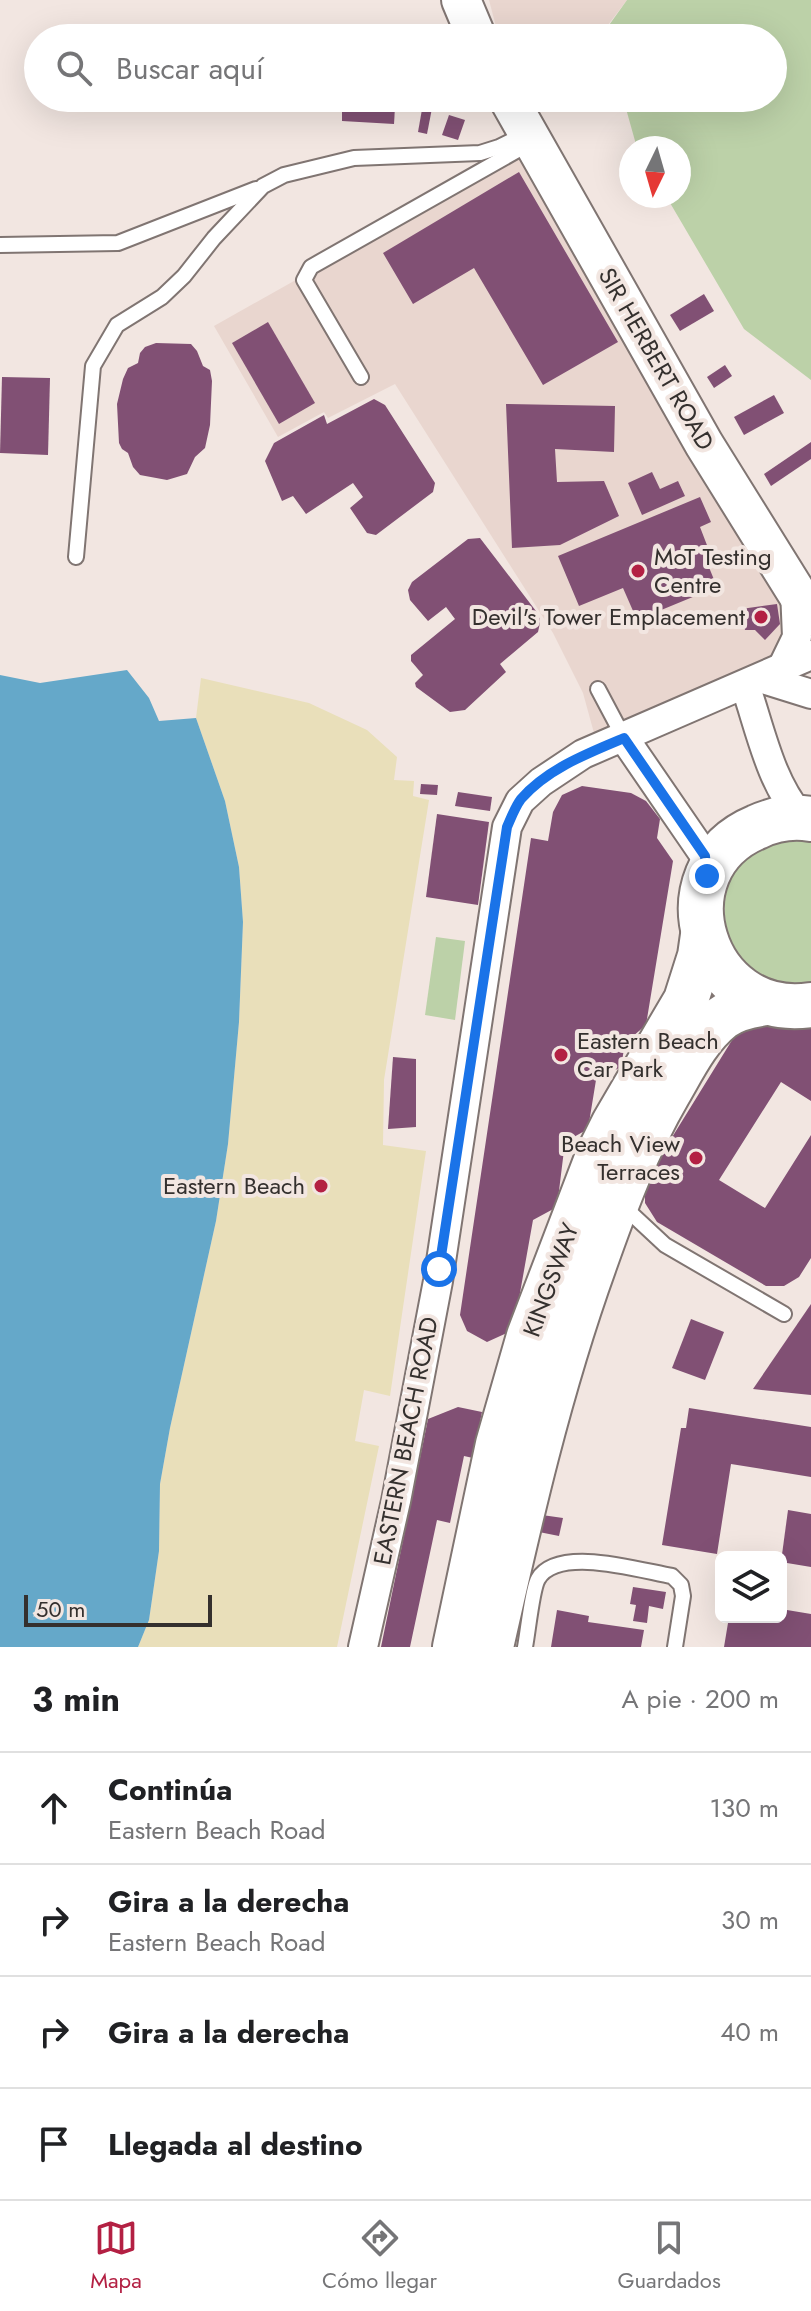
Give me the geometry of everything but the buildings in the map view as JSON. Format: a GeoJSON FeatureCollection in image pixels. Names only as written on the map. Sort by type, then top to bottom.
{"type":"FeatureCollection","features":[{"type":"Feature","properties":{"kind":"highway"},"geometry":{"type":"LineString","coordinates":[[806,818],[772,820],[745,832],[723,851],[707,876],[700,905],[703,935],[720,970],[749,995],[767,1003],[800,1007],[811,1005]]}},
{"type":"Feature","properties":{"kind":"highway","name":"KINGSWAY"},"geometry":{"type":"LineString","coordinates":[[455,1647],[498,1444],[529,1336],[602,1147],[686,1000],[698,964],[703,935]]}},
{"type":"Feature","properties":{"kind":"highway","name":"KINGSWAY"},"geometry":{"type":"LineString","coordinates":[[491,1647],[528,1478],[594,1262],[605,1204],[707,1033],[734,1010],[767,1003]]}},
{"type":"Feature","properties":{"kind":"main road"},"geometry":{"type":"LineString","coordinates":[[461,0],[471,24]]}},
{"type":"Feature","properties":{"kind":"main road","name":"SIR HERBERT ROAD"},"geometry":{"type":"LineString","coordinates":[[516,112],[704,444],[803,603]]}},
{"type":"Feature","properties":{"kind":"street"},"geometry":{"type":"LineString","coordinates":[[762,677],[797,637],[803,603]]}},
{"type":"Feature","properties":{"kind":"street","name":"EASTERN BEACH ROAD"},"geometry":{"type":"LineString","coordinates":[[363,1647],[396,1501],[438,1281],[507,827],[520,801],[541,782],[583,754],[811,655]]}},
{"type":"Feature","properties":{"kind":"street"},"geometry":{"type":"LineString","coordinates":[[762,677],[811,694]]}},
{"type":"Feature","properties":{"kind":"street"},"geometry":{"type":"LineString","coordinates":[[762,677],[778,779],[788,802],[806,818]]}},
{"type":"Feature","properties":{"kind":"street"},"geometry":{"type":"LineString","coordinates":[[624,738],[705,856],[707,876]]}},
{"type":"Feature","properties":{"kind":"lane"},"geometry":{"type":"LineString","coordinates":[[0,245],[118,243],[284,175],[354,158],[480,153],[530,137]]}},
{"type":"Feature","properties":{"kind":"lane"},"geometry":{"type":"LineString","coordinates":[[361,377],[304,280],[311,267],[530,137]]}},
{"type":"Feature","properties":{"kind":"lane"},"geometry":{"type":"LineString","coordinates":[[76,557],[93,366],[117,325],[162,297],[263,186]]}},
{"type":"Feature","properties":{"kind":"lane"},"geometry":{"type":"LineString","coordinates":[[598,689],[624,738]]}},
{"type":"Feature","properties":{"kind":"lane"},"geometry":{"type":"LineString","coordinates":[[602,1147],[605,1204],[665,1245],[784,1314]]}},
{"type":"Feature","properties":{"kind":"lane"},"geometry":{"type":"LineString","coordinates":[[525,1647],[538,1579],[558,1565],[584,1561],[672,1576],[681,1585],[683,1596],[675,1647]]}},
{"type":"Feature","properties":{"kind":"shaded area"},"geometry":{"type":"Polygon","coordinates":[[[489,0],[627,0],[609,24],[495,24],[489,0]]]}},
{"type":"Feature","properties":{"kind":"shaded area"},"geometry":{"type":"Polygon","coordinates":[[[523,152],[791,610],[780,656],[594,733],[583,693],[553,633],[395,384],[328,418],[324,412],[278,437],[214,326],[523,152]]]}},
{"type":"Feature","properties":{"kind":"green space"},"geometry":{"type":"Polygon","coordinates":[[[627,0],[811,0],[811,380],[744,329],[673,208],[691,208],[691,136],[634,136],[627,112],[787,112],[787,24],[610,24],[627,0]]]}},
{"type":"Feature","properties":{"kind":"green space"},"geometry":{"type":"Polygon","coordinates":[[[811,838],[811,985],[774,983],[753,972],[738,956],[729,936],[725,914],[727,892],[734,871],[748,854],[773,841],[811,838]]]}},
{"type":"Feature","properties":{"kind":"green space"},"geometry":{"type":"Polygon","coordinates":[[[436,937],[465,941],[455,1020],[425,1015],[436,937]]]}},
{"type":"Feature","properties":{"kind":"sand","name":"Eastern Beach"},"geometry":{"type":"Polygon","coordinates":[[[201,678],[309,703],[367,730],[397,757],[394,780],[414,781],[413,796],[429,800],[384,1080],[383,1145],[426,1151],[390,1396],[364,1390],[355,1441],[379,1446],[337,1647],[138,1647],[149,1620],[159,1551],[160,1484],[170,1428],[216,1221],[228,1144],[239,1022],[243,922],[239,867],[225,801],[196,718],[201,678]]]}},
{"type":"Feature","properties":{"kind":"water"},"geometry":{"type":"Polygon","coordinates":[[[127,670],[149,698],[159,721],[196,718],[225,801],[239,867],[243,922],[239,1022],[228,1144],[216,1221],[170,1428],[160,1484],[159,1551],[149,1620],[138,1647],[0,1647],[0,675],[40,683],[127,670]]]}},
{"type":"Feature","properties":{"kind":"place","name":"MoT Testing Centre"},"geometry":{"type":"Point","coordinates":[638,571]}},
{"type":"Feature","properties":{"kind":"place","name":"Devil's Tower Emplacement"},"geometry":{"type":"Point","coordinates":[761,617]}},
{"type":"Feature","properties":{"kind":"place","name":"Eastern Beach Car Park"},"geometry":{"type":"Point","coordinates":[561,1055]}},
{"type":"Feature","properties":{"kind":"place","name":"Beach View Terraces"},"geometry":{"type":"Point","coordinates":[696,1158]}},
{"type":"Feature","properties":{"kind":"place","name":"Eastern Beach"},"geometry":{"type":"Point","coordinates":[321,1186]}},
{"type":"Feature","properties":{"kind":"route"},"geometry":{"type":"LineString","coordinates":[[439,1269],[507,827],[520,801],[541,782],[583,754],[624,738],[705,856],[707,876]]}}]}
